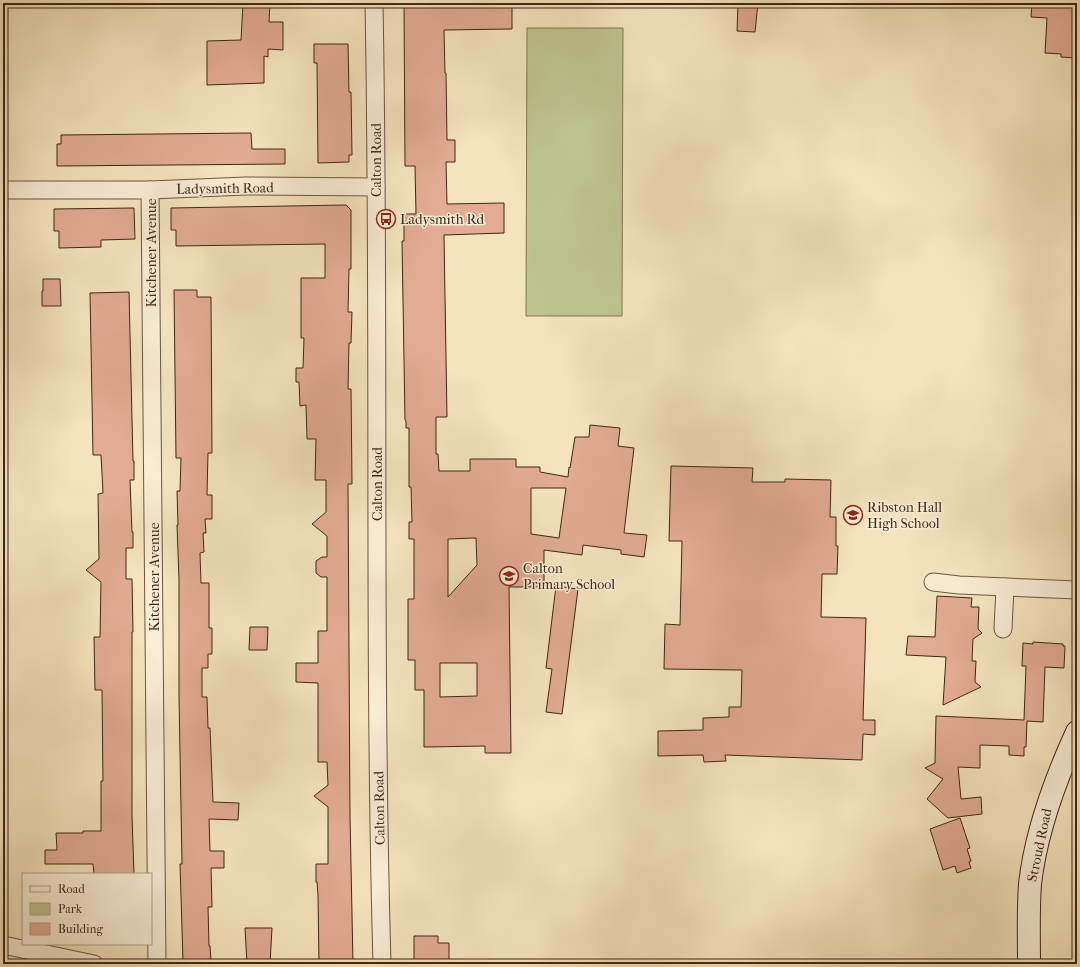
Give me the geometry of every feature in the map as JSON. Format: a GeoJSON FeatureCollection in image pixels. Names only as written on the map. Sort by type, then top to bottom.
{"type":"FeatureCollection","features":[{"type":"Feature","properties":{"kind":"main road","name":"Stroud Road"},"geometry":{"type":"LineString","coordinates":[[1029,964],[1030,896],[1037,847],[1050,798],[1076,737]]}},
{"type":"Feature","properties":{"kind":"street","name":"Calton Road"},"geometry":{"type":"LineString","coordinates":[[374,3],[378,701],[382,964]]}},
{"type":"Feature","properties":{"kind":"street","name":"Ladysmith Road"},"geometry":{"type":"LineString","coordinates":[[3,190],[150,190],[246,186],[376,187]]}},
{"type":"Feature","properties":{"kind":"street","name":"Kitchener Avenue"},"geometry":{"type":"LineString","coordinates":[[150,190],[157,964]]}},
{"type":"Feature","properties":{"kind":"street"},"geometry":{"type":"LineString","coordinates":[[934,582],[959,586],[1077,590]]}},
{"type":"Feature","properties":{"kind":"street"},"geometry":{"type":"LineString","coordinates":[[1003,630],[1005,587]]}},
{"type":"Feature","properties":{"kind":"street"},"geometry":{"type":"LineString","coordinates":[[3,945],[94,964]]}},
{"type":"Feature","properties":{"kind":"green space"},"geometry":{"type":"Polygon","coordinates":[[[527,28],[623,28],[622,316],[526,316],[527,28]]]}},
{"type":"Feature","properties":{"kind":"building"},"geometry":{"type":"Polygon","coordinates":[[[243,3],[270,3],[269,22],[283,22],[283,50],[268,49],[268,57],[264,56],[264,83],[207,85],[207,41],[241,40],[243,3]]]}},
{"type":"Feature","properties":{"kind":"building"},"geometry":{"type":"Polygon","coordinates":[[[404,3],[512,3],[512,29],[444,30],[447,140],[455,140],[455,162],[446,162],[447,204],[504,203],[504,233],[444,235],[447,417],[436,417],[436,454],[438,454],[439,471],[470,471],[470,459],[516,459],[516,467],[540,467],[540,472],[568,477],[575,437],[589,437],[590,425],[620,428],[618,446],[634,448],[624,533],[647,535],[644,557],[621,554],[621,550],[583,545],[582,555],[544,550],[544,587],[509,587],[511,753],[485,753],[485,746],[424,747],[424,690],[415,690],[415,660],[408,660],[408,599],[414,599],[414,539],[409,539],[409,522],[412,522],[411,487],[409,487],[409,428],[406,428],[405,420],[402,241],[404,241],[404,214],[416,214],[415,166],[405,166],[404,3]],[[531,488],[531,534],[559,538],[566,488],[531,488]],[[476,538],[448,539],[448,597],[477,565],[476,538]],[[440,663],[440,697],[477,696],[477,663],[440,663]]]}},
{"type":"Feature","properties":{"kind":"building"},"geometry":{"type":"Polygon","coordinates":[[[738,3],[758,3],[755,32],[737,31],[738,3]]]}},
{"type":"Feature","properties":{"kind":"building"},"geometry":{"type":"Polygon","coordinates":[[[1032,3],[1077,5],[1077,58],[1061,57],[1061,54],[1045,53],[1047,18],[1031,17],[1032,3]]]}},
{"type":"Feature","properties":{"kind":"building"},"geometry":{"type":"Polygon","coordinates":[[[314,44],[348,44],[349,92],[351,92],[352,155],[349,155],[349,162],[318,163],[317,63],[314,63],[314,44]]]}},
{"type":"Feature","properties":{"kind":"building"},"geometry":{"type":"Polygon","coordinates":[[[251,133],[252,149],[285,149],[285,164],[57,166],[57,144],[61,144],[61,135],[251,133]]]}},
{"type":"Feature","properties":{"kind":"building"},"geometry":{"type":"Polygon","coordinates":[[[346,205],[351,210],[351,269],[349,269],[348,312],[352,312],[351,343],[349,343],[348,389],[351,389],[352,484],[348,484],[350,816],[353,964],[319,964],[316,864],[328,864],[328,807],[314,796],[328,785],[327,762],[318,762],[318,683],[296,682],[296,663],[318,663],[318,631],[327,631],[327,577],[321,577],[316,573],[316,561],[322,557],[327,557],[327,536],[312,524],[326,512],[326,480],[315,480],[316,439],[307,439],[306,405],[300,406],[299,382],[296,382],[296,368],[303,368],[304,338],[301,338],[301,278],[325,278],[325,244],[176,246],[176,230],[171,230],[171,208],[346,205]]]}},
{"type":"Feature","properties":{"kind":"building"},"geometry":{"type":"Polygon","coordinates":[[[134,208],[135,239],[101,240],[101,247],[59,248],[59,231],[54,231],[54,209],[134,208]]]}},
{"type":"Feature","properties":{"kind":"building"},"geometry":{"type":"Polygon","coordinates":[[[43,279],[60,279],[61,306],[42,306],[43,279]]]}},
{"type":"Feature","properties":{"kind":"building"},"geometry":{"type":"Polygon","coordinates":[[[174,290],[197,290],[197,297],[211,297],[212,453],[208,453],[207,495],[212,495],[212,519],[205,519],[206,533],[203,533],[204,552],[200,553],[201,583],[209,583],[209,628],[212,628],[212,654],[208,654],[208,668],[202,668],[202,697],[207,697],[208,728],[210,728],[213,802],[239,803],[238,820],[209,819],[210,851],[224,851],[224,868],[211,868],[212,907],[208,907],[211,961],[183,962],[180,864],[182,864],[179,697],[179,579],[177,525],[177,491],[180,491],[181,458],[176,458],[174,290]]]}},
{"type":"Feature","properties":{"kind":"building"},"geometry":{"type":"Polygon","coordinates":[[[129,292],[134,480],[130,480],[133,548],[126,548],[126,579],[132,579],[132,816],[134,873],[94,873],[93,864],[45,864],[45,850],[57,850],[56,833],[101,831],[101,781],[103,781],[102,690],[95,690],[94,637],[100,637],[101,582],[86,570],[99,559],[98,494],[103,493],[101,455],[93,455],[90,293],[129,292]]]}},
{"type":"Feature","properties":{"kind":"building"},"geometry":{"type":"Polygon","coordinates":[[[671,466],[753,468],[752,482],[785,482],[785,479],[831,480],[830,517],[836,517],[836,546],[838,546],[837,574],[822,574],[821,617],[866,618],[863,720],[875,720],[875,735],[863,734],[862,760],[725,755],[726,761],[704,762],[703,755],[658,756],[658,731],[703,730],[703,718],[729,717],[729,707],[741,707],[742,670],[664,669],[665,624],[680,625],[682,541],[669,541],[671,466]]]}},
{"type":"Feature","properties":{"kind":"building"},"geometry":{"type":"Polygon","coordinates":[[[556,586],[578,589],[562,714],[546,712],[552,669],[546,668],[556,586]]]}},
{"type":"Feature","properties":{"kind":"building"},"geometry":{"type":"Polygon","coordinates":[[[937,596],[972,598],[971,607],[979,607],[978,629],[982,633],[973,639],[972,661],[976,661],[975,682],[981,687],[943,705],[946,657],[906,655],[908,636],[935,637],[937,596]]]}},
{"type":"Feature","properties":{"kind":"building"},"geometry":{"type":"Polygon","coordinates":[[[250,627],[268,627],[267,650],[249,650],[250,627]]]}},
{"type":"Feature","properties":{"kind":"building"},"geometry":{"type":"Polygon","coordinates":[[[1033,642],[1063,644],[1063,646],[1065,646],[1064,668],[1045,667],[1043,722],[1027,721],[1026,747],[1024,747],[1024,756],[1009,755],[1009,746],[980,745],[980,768],[958,767],[961,799],[981,797],[982,814],[948,818],[927,799],[943,779],[925,768],[935,763],[936,716],[1024,720],[1026,666],[1022,666],[1023,643],[1033,644],[1033,642]]]}},
{"type":"Feature","properties":{"kind":"building"},"geometry":{"type":"Polygon","coordinates":[[[960,818],[970,848],[967,849],[971,861],[969,862],[971,868],[957,873],[955,866],[943,870],[930,829],[960,818]]]}},
{"type":"Feature","properties":{"kind":"building"},"geometry":{"type":"Polygon","coordinates":[[[245,928],[272,928],[270,964],[247,964],[245,928]]]}},
{"type":"Feature","properties":{"kind":"building"},"geometry":{"type":"Polygon","coordinates":[[[414,936],[438,936],[438,943],[449,943],[449,964],[414,964],[414,936]]]}},
{"type":"Feature","properties":{"kind":"place","name":"Ladysmith Rd"},"geometry":{"type":"Point","coordinates":[386,219]}},
{"type":"Feature","properties":{"kind":"place","name":"Ribston Hall High School"},"geometry":{"type":"Point","coordinates":[853,515]}},
{"type":"Feature","properties":{"kind":"place","name":"Calton Primary School"},"geometry":{"type":"Point","coordinates":[509,576]}}]}
